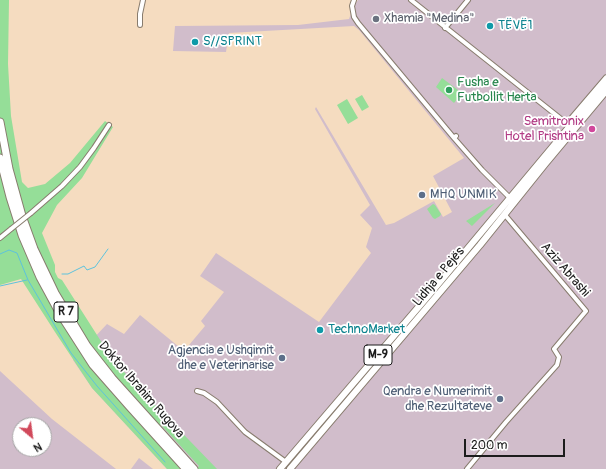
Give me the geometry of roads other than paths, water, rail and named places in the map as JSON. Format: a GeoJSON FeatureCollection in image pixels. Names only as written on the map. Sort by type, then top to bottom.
{"type":"FeatureCollection","features":[{"type":"Feature","properties":{"kind":"highway","name":"Lidhja e Pejës"},"geometry":{"type":"LineString","coordinates":[[280,469],[606,83]]}},
{"type":"Feature","properties":{"kind":"highway","name":"Lidhja e Pejës"},"geometry":{"type":"LineString","coordinates":[[290,469],[466,263],[552,156],[604,96],[606,91]]}},
{"type":"Feature","properties":{"kind":"highway","name":"Doktor Ibrahim Rugova"},"geometry":{"type":"LineString","coordinates":[[0,122],[9,169],[22,216],[40,262],[58,299],[87,346],[112,378],[194,469]]}},
{"type":"Feature","properties":{"kind":"highway","name":"Doktor Ibrahim Rugova"},"geometry":{"type":"LineString","coordinates":[[0,158],[22,235],[40,277],[59,312],[82,349],[98,370],[186,469]]}},
{"type":"Feature","properties":{"kind":"street"},"geometry":{"type":"LineString","coordinates":[[140,25],[140,14],[143,0]]}},
{"type":"Feature","properties":{"kind":"street"},"geometry":{"type":"LineString","coordinates":[[354,0],[352,6],[354,17],[363,31],[482,170],[510,198]]}},
{"type":"Feature","properties":{"kind":"street"},"geometry":{"type":"LineString","coordinates":[[411,0],[570,126]]}},
{"type":"Feature","properties":{"kind":"street"},"geometry":{"type":"LineString","coordinates":[[445,28],[468,0]]}},
{"type":"Feature","properties":{"kind":"street","name":"Lidhja e Pejës"},"geometry":{"type":"LineString","coordinates":[[570,126],[572,119],[606,78]]}},
{"type":"Feature","properties":{"kind":"street"},"geometry":{"type":"LineString","coordinates":[[0,238],[62,186],[80,167],[109,125]]}},
{"type":"Feature","properties":{"kind":"street","name":"Aziz Abrashi"},"geometry":{"type":"LineString","coordinates":[[467,469],[506,422],[557,365],[559,358],[554,349],[586,311],[505,215]]}},
{"type":"Feature","properties":{"kind":"street"},"geometry":{"type":"LineString","coordinates":[[197,391],[204,393],[217,402],[245,432],[286,462]]}},
{"type":"Feature","properties":{"kind":"waterway"},"geometry":{"type":"LineString","coordinates":[[62,274],[68,274],[84,266],[87,270],[95,267],[108,249]]}},
{"type":"Feature","properties":{"kind":"waterway"},"geometry":{"type":"LineString","coordinates":[[0,254],[9,250],[17,253],[28,280],[71,353],[97,386],[165,462]]}},
{"type":"Feature","properties":{"kind":"waterway"},"geometry":{"type":"LineString","coordinates":[[0,286],[27,280]]}},
{"type":"Feature","properties":{"kind":"place","name":"Xhamia \"Medina\""},"geometry":{"type":"Point","coordinates":[376,19]}},
{"type":"Feature","properties":{"kind":"place","name":"TËVË1"},"geometry":{"type":"Point","coordinates":[490,26]}},
{"type":"Feature","properties":{"kind":"place","name":"S//SPRINT"},"geometry":{"type":"Point","coordinates":[195,42]}},
{"type":"Feature","properties":{"kind":"place","name":"Fusha e Futbollit Herta"},"geometry":{"type":"Point","coordinates":[449,90]}},
{"type":"Feature","properties":{"kind":"place","name":"Semitronix Hotel Prishtina"},"geometry":{"type":"Point","coordinates":[592,129]}},
{"type":"Feature","properties":{"kind":"place","name":"MHQ UNMIK"},"geometry":{"type":"Point","coordinates":[422,195]}},
{"type":"Feature","properties":{"kind":"place","name":"TechnoMarket"},"geometry":{"type":"Point","coordinates":[320,330]}},
{"type":"Feature","properties":{"kind":"place","name":"Agjencia e Ushqimit dhe e Veterinarise"},"geometry":{"type":"Point","coordinates":[282,358]}},
{"type":"Feature","properties":{"kind":"place","name":"Qendra e Numerimit dhe Rezultateve"},"geometry":{"type":"Point","coordinates":[500,399]}}]}
